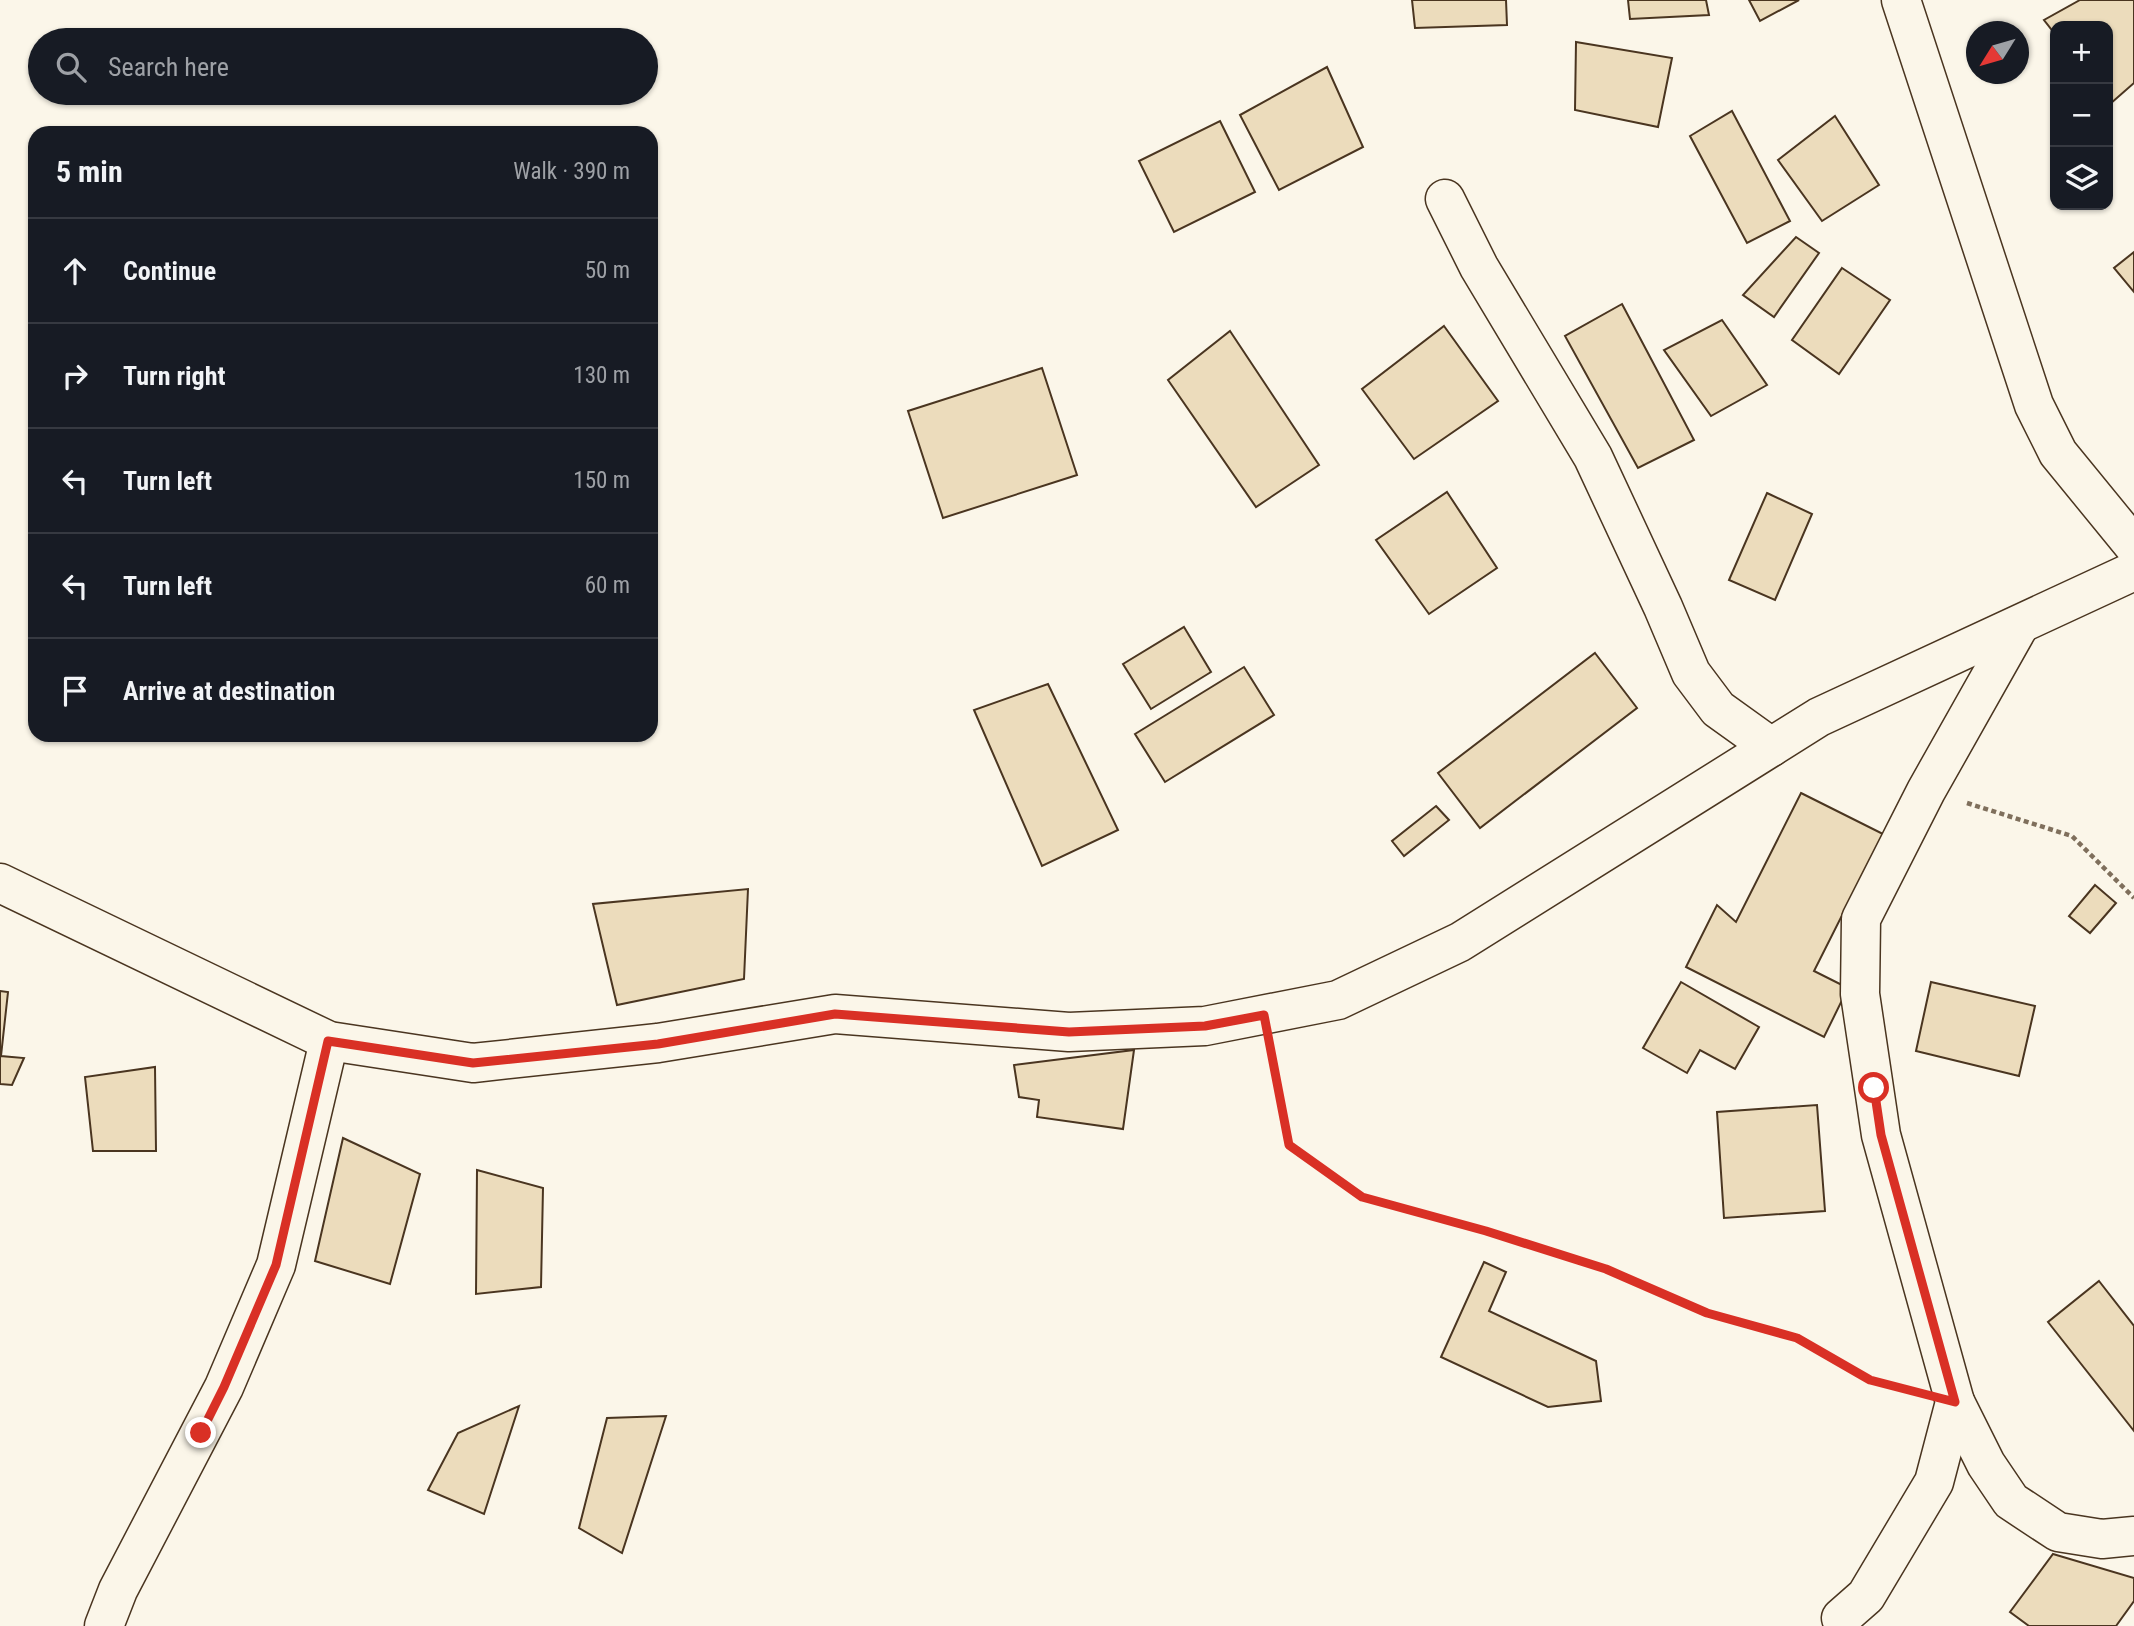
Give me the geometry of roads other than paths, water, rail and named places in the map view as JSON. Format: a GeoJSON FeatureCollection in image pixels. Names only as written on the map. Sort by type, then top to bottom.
{"type":"FeatureCollection","features":[{"type":"Feature","properties":{"kind":"street"},"geometry":{"type":"LineString","coordinates":[[1901,0],[2034,405],[2058,453],[2134,546]]}},
{"type":"Feature","properties":{"kind":"street"},"geometry":{"type":"LineString","coordinates":[[1445,199],[1479,267],[1593,457],[1691,673],[1718,709],[1771,747]]}},
{"type":"Feature","properties":{"kind":"street"},"geometry":{"type":"LineString","coordinates":[[0,883],[328,1041],[473,1063],[658,1044],[835,1014],[1069,1032],[1205,1026],[1338,1000],[1460,942],[1819,717],[2134,571]]}},
{"type":"Feature","properties":{"kind":"street"},"geometry":{"type":"LineString","coordinates":[[2019,626],[1926,791],[1861,919],[1860,994],[1881,1135],[1955,1402],[1986,1464],[2011,1501],[2058,1532],[2102,1539],[2134,1536]]}},
{"type":"Feature","properties":{"kind":"street"},"geometry":{"type":"LineString","coordinates":[[104,1626],[118,1590],[224,1387],[276,1265],[328,1041]]}},
{"type":"Feature","properties":{"kind":"street"},"geometry":{"type":"LineString","coordinates":[[1841,1618],[1866,1595],[1934,1482],[1955,1402]]}}]}
